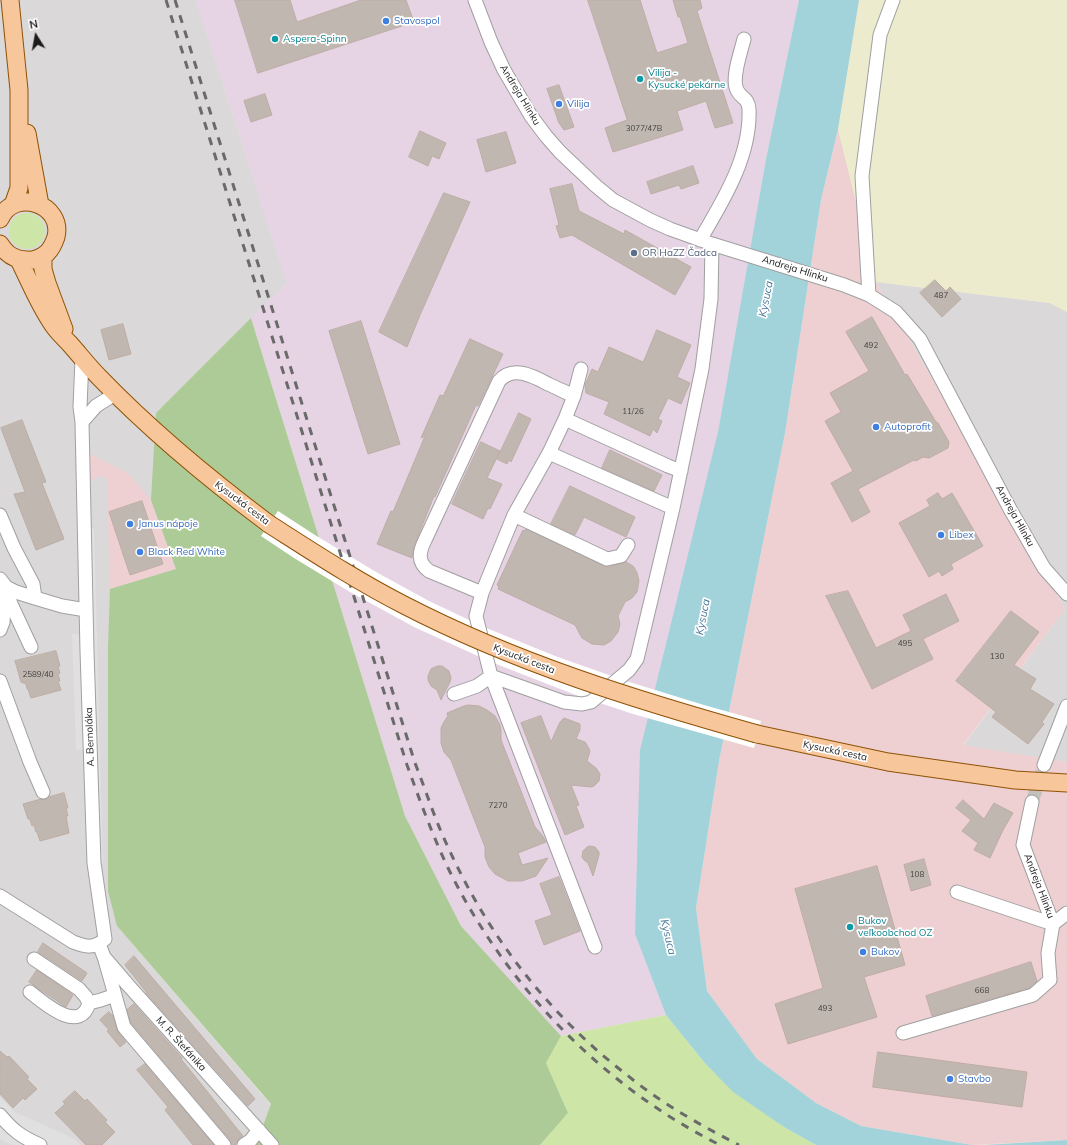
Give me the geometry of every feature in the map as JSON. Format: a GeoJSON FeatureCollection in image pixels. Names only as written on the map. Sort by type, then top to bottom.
{"type":"FeatureCollection","features":[{"type":"Feature","properties":{"kind":"main road"},"geometry":{"type":"LineString","coordinates":[[10,0],[19,90],[40,205]]}},
{"type":"Feature","properties":{"kind":"main road"},"geometry":{"type":"LineString","coordinates":[[3,214],[19,188],[19,90]]}},
{"type":"Feature","properties":{"kind":"main road"},"geometry":{"type":"LineString","coordinates":[[3,214],[21,202],[30,202],[47,209],[56,225],[56,234],[50,250],[43,256],[32,261],[19,260]]}},
{"type":"Feature","properties":{"kind":"main road","name":"Kysucká cesta"},"geometry":{"type":"LineString","coordinates":[[0,244],[8,254],[19,260],[42,308],[54,326],[82,359],[115,394],[192,464],[269,524],[403,605],[459,632],[518,657],[626,696],[758,734],[888,762],[1016,780],[1067,783]]}},
{"type":"Feature","properties":{"kind":"main road","name":"Kysucká cesta"},"geometry":{"type":"LineString","coordinates":[[43,256],[43,269],[47,283],[70,344]]}},
{"type":"Feature","properties":{"kind":"street","name":"Andreja Hlinku"},"geometry":{"type":"LineString","coordinates":[[475,0],[491,42],[504,70],[531,116],[560,152],[613,200],[670,229],[706,242],[844,285],[869,295],[896,312],[920,339],[1010,509],[1044,568],[1067,594]]}},
{"type":"Feature","properties":{"kind":"street"},"geometry":{"type":"LineString","coordinates":[[869,295],[862,176],[880,35],[893,0]]}},
{"type":"Feature","properties":{"kind":"street"},"geometry":{"type":"LineString","coordinates":[[491,676],[564,702],[582,704],[591,702],[629,670],[637,659],[673,508],[703,361],[711,298],[706,242],[715,214],[740,165],[745,144],[749,119],[748,102],[739,94],[734,79],[744,39]]}},
{"type":"Feature","properties":{"kind":"street","name":"A. Bernoláka"},"geometry":{"type":"LineString","coordinates":[[82,359],[80,407],[82,422],[94,864],[105,939],[99,944]]}},
{"type":"Feature","properties":{"kind":"street"},"geometry":{"type":"LineString","coordinates":[[581,369],[574,396],[565,420],[549,453],[514,515],[482,594],[476,616],[491,676],[595,947]]}},
{"type":"Feature","properties":{"kind":"street"},"geometry":{"type":"LineString","coordinates":[[482,594],[423,567],[420,552],[428,532],[499,381],[503,377],[514,373],[532,375],[574,396]]}},
{"type":"Feature","properties":{"kind":"street"},"geometry":{"type":"LineString","coordinates":[[82,422],[96,406],[115,394]]}},
{"type":"Feature","properties":{"kind":"street"},"geometry":{"type":"LineString","coordinates":[[565,420],[681,471]]}},
{"type":"Feature","properties":{"kind":"street"},"geometry":{"type":"LineString","coordinates":[[549,453],[673,508]]}},
{"type":"Feature","properties":{"kind":"street"},"geometry":{"type":"LineString","coordinates":[[0,514],[14,548],[33,584],[35,598]]}},
{"type":"Feature","properties":{"kind":"street"},"geometry":{"type":"LineString","coordinates":[[514,515],[607,559],[621,556],[628,545]]}},
{"type":"Feature","properties":{"kind":"street"},"geometry":{"type":"LineString","coordinates":[[3,583],[35,598],[62,606],[86,610]]}},
{"type":"Feature","properties":{"kind":"street"},"geometry":{"type":"LineString","coordinates":[[0,630],[3,622],[3,583]]}},
{"type":"Feature","properties":{"kind":"street"},"geometry":{"type":"LineString","coordinates":[[3,583],[31,647]]}},
{"type":"Feature","properties":{"kind":"street"},"geometry":{"type":"LineString","coordinates":[[454,694],[477,686],[491,676]]}},
{"type":"Feature","properties":{"kind":"street"},"geometry":{"type":"LineString","coordinates":[[0,681],[30,762],[43,792]]}},
{"type":"Feature","properties":{"kind":"street"},"geometry":{"type":"LineString","coordinates":[[1044,765],[1067,706]]}},
{"type":"Feature","properties":{"kind":"street","name":"Andreja Hlinku"},"geometry":{"type":"LineString","coordinates":[[1032,802],[1023,845],[1053,924]]}},
{"type":"Feature","properties":{"kind":"street"},"geometry":{"type":"LineString","coordinates":[[957,892],[1053,924]]}},
{"type":"Feature","properties":{"kind":"street"},"geometry":{"type":"LineString","coordinates":[[2,896],[73,942],[85,947],[99,944]]}},
{"type":"Feature","properties":{"kind":"street"},"geometry":{"type":"LineString","coordinates":[[903,1033],[1033,996],[1050,980],[1048,953],[1053,924],[1067,913]]}},
{"type":"Feature","properties":{"kind":"street","name":"M. R. Štefánika"},"geometry":{"type":"LineString","coordinates":[[99,944],[124,1027],[224,1145]]}},
{"type":"Feature","properties":{"kind":"street","name":"M. R. Štefánika"},"geometry":{"type":"LineString","coordinates":[[104,957],[272,1145]]}},
{"type":"Feature","properties":{"kind":"street"},"geometry":{"type":"LineString","coordinates":[[30,992],[66,1016],[81,1016],[87,1010],[89,1003],[79,989],[34,959]]}},
{"type":"Feature","properties":{"kind":"street"},"geometry":{"type":"LineString","coordinates":[[89,1003],[115,995]]}},
{"type":"Feature","properties":{"kind":"street"},"geometry":{"type":"LineString","coordinates":[[0,1115],[14,1130],[25,1138],[40,1145]]}},
{"type":"Feature","properties":{"kind":"street"},"geometry":{"type":"LineString","coordinates":[[244,1145],[259,1130]]}},
{"type":"Feature","properties":{"kind":"shaded area"},"geometry":{"type":"Polygon","coordinates":[[[0,0],[196,0],[287,283],[156,413],[176,569],[117,926],[271,1105],[256,1145],[0,1145],[0,0]]]}},
{"type":"Feature","properties":{"kind":"shaded area"},"geometry":{"type":"Polygon","coordinates":[[[196,0],[799,0],[766,159],[718,432],[635,934],[666,1015],[561,1036],[461,926],[405,816],[251,318],[287,283],[196,0]]]}},
{"type":"Feature","properties":{"kind":"shaded area"},"geometry":{"type":"Polygon","coordinates":[[[838,129],[876,282],[1065,609],[963,745],[1067,762],[1067,1140],[972,1145],[861,1126],[816,1103],[757,1059],[707,991],[696,908],[719,761],[785,433],[821,200],[838,129]]]}},
{"type":"Feature","properties":{"kind":"shaded area"},"geometry":{"type":"Polygon","coordinates":[[[876,282],[1050,303],[1067,312],[1067,762],[963,746],[1065,609],[876,282]]]}},
{"type":"Feature","properties":{"kind":"shaded area"},"geometry":{"type":"Polygon","coordinates":[[[90,454],[129,474],[151,500],[176,569],[110,589],[107,479],[101,476],[90,481],[90,454]]]}},
{"type":"Feature","properties":{"kind":"shaded area"},"geometry":{"type":"Polygon","coordinates":[[[85,528],[94,528],[103,863],[94,863],[85,528]]]}},
{"type":"Feature","properties":{"kind":"shaded area"},"geometry":{"type":"Polygon","coordinates":[[[72,634],[78,634],[87,651],[90,749],[76,750],[72,634]]]}},
{"type":"Feature","properties":{"kind":"shaded area"},"geometry":{"type":"Polygon","coordinates":[[[0,1097],[15,1112],[75,1139],[80,1145],[11,1145],[0,1139],[0,1097]]]}},
{"type":"Feature","properties":{"kind":"green space"},"geometry":{"type":"Polygon","coordinates":[[[859,0],[1067,0],[1067,312],[1050,303],[876,282],[838,129],[859,0]]]}},
{"type":"Feature","properties":{"kind":"green space"},"geometry":{"type":"Polygon","coordinates":[[[24,213],[30,213],[40,218],[45,231],[40,244],[30,249],[24,249],[14,244],[9,234],[9,228],[14,218],[24,213]]]}},
{"type":"Feature","properties":{"kind":"green space"},"geometry":{"type":"Polygon","coordinates":[[[251,318],[405,816],[461,926],[561,1036],[546,1063],[568,1113],[540,1145],[256,1145],[271,1104],[117,926],[108,891],[108,648],[110,589],[176,569],[151,500],[156,413],[251,318]]]}},
{"type":"Feature","properties":{"kind":"green space"},"geometry":{"type":"Polygon","coordinates":[[[666,1015],[704,1062],[784,1127],[816,1145],[540,1145],[568,1113],[546,1063],[561,1036],[666,1015]]]}},
{"type":"Feature","properties":{"kind":"water","name":"Kysuca"},"geometry":{"type":"Polygon","coordinates":[[[799,0],[859,0],[838,129],[821,200],[785,433],[719,761],[696,908],[707,991],[757,1059],[816,1103],[861,1126],[972,1145],[816,1145],[784,1127],[733,1092],[704,1062],[666,1015],[635,934],[640,750],[718,432],[766,159],[799,0]]]}},
{"type":"Feature","properties":{"kind":"water"},"geometry":{"type":"Polygon","coordinates":[[[1067,1140],[1067,1145],[984,1145],[1067,1140]]]}},
{"type":"Feature","properties":{"kind":"pier"},"geometry":{"type":"Polygon","coordinates":[[[278,511],[376,572],[429,601],[484,627],[555,656],[626,681],[761,721],[754,748],[633,714],[573,694],[491,662],[414,627],[350,592],[261,536],[278,511]]]}},
{"type":"Feature","properties":{"kind":"building"},"geometry":{"type":"Polygon","coordinates":[[[235,0],[290,0],[297,22],[361,0],[406,0],[414,22],[258,73],[235,0]]]}},
{"type":"Feature","properties":{"kind":"building"},"geometry":{"type":"Polygon","coordinates":[[[588,0],[640,0],[657,53],[688,43],[673,0],[700,0],[702,8],[697,11],[733,123],[715,128],[706,101],[677,111],[683,130],[613,152],[605,128],[627,120],[588,0]]]}},
{"type":"Feature","properties":{"kind":"building","name":"Vilija"},"geometry":{"type":"Polygon","coordinates":[[[559,85],[574,127],[564,130],[559,123],[547,89],[559,85]]]}},
{"type":"Feature","properties":{"kind":"building"},"geometry":{"type":"Polygon","coordinates":[[[265,94],[272,115],[251,122],[244,101],[265,94]]]}},
{"type":"Feature","properties":{"kind":"building"},"geometry":{"type":"Polygon","coordinates":[[[420,131],[446,143],[439,159],[432,156],[428,166],[409,157],[420,131]]]}},
{"type":"Feature","properties":{"kind":"building"},"geometry":{"type":"Polygon","coordinates":[[[506,132],[516,163],[486,172],[477,140],[506,132]]]}},
{"type":"Feature","properties":{"kind":"building"},"geometry":{"type":"Polygon","coordinates":[[[693,166],[699,183],[681,189],[679,185],[651,194],[647,182],[693,166]]]}},
{"type":"Feature","properties":{"kind":"building","name":"OR HaZZ Čadca"},"geometry":{"type":"Polygon","coordinates":[[[572,184],[579,211],[624,234],[625,230],[691,267],[675,295],[572,235],[560,238],[556,226],[559,225],[550,189],[572,184]]]}},
{"type":"Feature","properties":{"kind":"building"},"geometry":{"type":"Polygon","coordinates":[[[444,193],[470,202],[407,347],[379,332],[444,193]]]}},
{"type":"Feature","properties":{"kind":"building"},"geometry":{"type":"Polygon","coordinates":[[[935,280],[946,291],[950,287],[961,299],[942,317],[920,293],[935,280]]]}},
{"type":"Feature","properties":{"kind":"building"},"geometry":{"type":"Polygon","coordinates":[[[872,317],[905,375],[907,374],[949,442],[948,448],[929,458],[923,457],[916,461],[914,460],[858,489],[870,512],[852,522],[831,483],[853,471],[825,421],[841,412],[830,393],[869,371],[846,332],[872,317]]]}},
{"type":"Feature","properties":{"kind":"building"},"geometry":{"type":"Polygon","coordinates":[[[361,321],[400,444],[368,454],[329,331],[361,321]]]}},
{"type":"Feature","properties":{"kind":"building"},"geometry":{"type":"Polygon","coordinates":[[[123,324],[131,354],[109,360],[101,330],[123,324]]]}},
{"type":"Feature","properties":{"kind":"building"},"geometry":{"type":"Polygon","coordinates":[[[657,330],[691,345],[677,377],[690,383],[681,404],[668,398],[658,419],[662,421],[657,433],[653,429],[650,436],[604,414],[609,402],[586,393],[585,385],[592,369],[598,372],[609,347],[643,362],[657,330]]]}},
{"type":"Feature","properties":{"kind":"building"},"geometry":{"type":"Polygon","coordinates":[[[470,339],[503,354],[478,406],[476,405],[435,497],[434,496],[414,546],[412,558],[377,544],[391,511],[393,512],[425,436],[421,438],[440,395],[443,396],[470,339]]]}},
{"type":"Feature","properties":{"kind":"building"},"geometry":{"type":"Polygon","coordinates":[[[519,413],[531,419],[511,462],[509,460],[507,464],[497,459],[519,413]]]}},
{"type":"Feature","properties":{"kind":"building"},"geometry":{"type":"Polygon","coordinates":[[[22,420],[46,482],[42,483],[64,539],[36,550],[14,494],[25,492],[1,428],[22,420]]]}},
{"type":"Feature","properties":{"kind":"building"},"geometry":{"type":"Polygon","coordinates":[[[481,442],[500,451],[487,478],[502,484],[490,509],[488,508],[483,519],[452,504],[481,442]]]}},
{"type":"Feature","properties":{"kind":"building"},"geometry":{"type":"Polygon","coordinates":[[[610,450],[662,475],[654,491],[602,468],[610,450]]]}},
{"type":"Feature","properties":{"kind":"building"},"geometry":{"type":"Polygon","coordinates":[[[570,486],[635,517],[626,537],[584,517],[575,535],[551,524],[570,486]]]}},
{"type":"Feature","properties":{"kind":"building","name":"Libex"},"geometry":{"type":"Polygon","coordinates":[[[938,493],[942,499],[952,493],[983,546],[951,564],[953,569],[942,576],[939,571],[929,577],[899,523],[930,506],[927,500],[938,493]]]}},
{"type":"Feature","properties":{"kind":"building"},"geometry":{"type":"Polygon","coordinates":[[[142,501],[163,564],[130,575],[109,512],[142,501]]]}},
{"type":"Feature","properties":{"kind":"building"},"geometry":{"type":"Polygon","coordinates":[[[526,529],[604,566],[609,567],[626,562],[633,566],[639,581],[637,592],[632,598],[625,602],[618,616],[620,624],[618,632],[611,641],[604,645],[592,644],[582,638],[575,625],[498,589],[499,586],[497,585],[523,530],[525,531],[526,529]]]}},
{"type":"Feature","properties":{"kind":"building"},"geometry":{"type":"Polygon","coordinates":[[[848,591],[876,648],[911,631],[903,615],[946,594],[959,621],[923,639],[933,659],[872,689],[826,596],[848,591]]]}},
{"type":"Feature","properties":{"kind":"building"},"geometry":{"type":"Polygon","coordinates":[[[1011,611],[1039,632],[1014,665],[1036,679],[1030,689],[1054,704],[1042,722],[1044,724],[1028,744],[992,717],[996,712],[956,681],[1011,611]]]}},
{"type":"Feature","properties":{"kind":"building"},"geometry":{"type":"Polygon","coordinates":[[[56,651],[60,666],[58,666],[60,673],[58,674],[60,681],[58,681],[61,690],[31,698],[26,684],[21,682],[15,661],[56,651]]]}},
{"type":"Feature","properties":{"kind":"building"},"geometry":{"type":"Polygon","coordinates":[[[442,666],[449,671],[451,678],[441,700],[437,690],[431,686],[428,680],[431,669],[442,666]]]}},
{"type":"Feature","properties":{"kind":"building"},"geometry":{"type":"Polygon","coordinates":[[[469,705],[479,706],[495,716],[500,725],[501,740],[535,827],[546,842],[518,853],[522,865],[548,858],[536,876],[522,881],[508,881],[495,874],[489,867],[485,857],[485,847],[451,760],[444,752],[441,743],[441,728],[448,716],[447,713],[469,705]]]}},
{"type":"Feature","properties":{"kind":"building"},"geometry":{"type":"Polygon","coordinates":[[[541,716],[551,742],[560,722],[564,718],[580,724],[580,730],[576,739],[585,742],[590,751],[587,761],[596,768],[600,774],[599,781],[594,786],[571,785],[579,805],[576,806],[584,827],[565,835],[521,723],[541,716]]]}},
{"type":"Feature","properties":{"kind":"building"},"geometry":{"type":"Polygon","coordinates":[[[64,793],[68,808],[66,808],[68,816],[66,816],[69,833],[40,841],[34,825],[32,826],[30,819],[28,819],[23,804],[64,793]]]}},
{"type":"Feature","properties":{"kind":"building"},"geometry":{"type":"Polygon","coordinates":[[[963,800],[984,819],[994,803],[1013,813],[990,858],[974,850],[978,843],[962,831],[971,820],[956,808],[963,800]]]}},
{"type":"Feature","properties":{"kind":"building"},"geometry":{"type":"Polygon","coordinates":[[[590,846],[595,847],[599,852],[593,876],[588,863],[582,857],[583,851],[590,846]]]}},
{"type":"Feature","properties":{"kind":"building"},"geometry":{"type":"Polygon","coordinates":[[[924,859],[931,885],[911,891],[904,865],[924,859]]]}},
{"type":"Feature","properties":{"kind":"building","name":"Bukov veľkoobchod OZ"},"geometry":{"type":"Polygon","coordinates":[[[877,866],[905,965],[864,977],[877,1017],[788,1044],[775,1004],[823,988],[795,889],[877,866]]]}},
{"type":"Feature","properties":{"kind":"building"},"geometry":{"type":"Polygon","coordinates":[[[559,877],[580,931],[544,945],[535,921],[552,915],[540,884],[559,877]]]}},
{"type":"Feature","properties":{"kind":"building"},"geometry":{"type":"Polygon","coordinates":[[[43,943],[87,973],[82,981],[38,952],[43,943]]]}},
{"type":"Feature","properties":{"kind":"building"},"geometry":{"type":"Polygon","coordinates":[[[134,956],[255,1099],[248,1106],[146,993],[125,965],[134,956]]]}},
{"type":"Feature","properties":{"kind":"building"},"geometry":{"type":"Polygon","coordinates":[[[1031,962],[1037,981],[1029,988],[932,1016],[926,996],[1031,962]]]}},
{"type":"Feature","properties":{"kind":"building"},"geometry":{"type":"Polygon","coordinates":[[[37,970],[73,995],[66,1007],[29,982],[37,970]]]}},
{"type":"Feature","properties":{"kind":"building"},"geometry":{"type":"Polygon","coordinates":[[[134,1004],[182,1058],[181,1059],[243,1136],[235,1145],[232,1145],[230,1140],[131,1023],[127,1010],[134,1004]]]}},
{"type":"Feature","properties":{"kind":"building"},"geometry":{"type":"Polygon","coordinates":[[[109,1012],[113,1016],[118,1032],[126,1042],[120,1047],[107,1031],[109,1030],[100,1020],[109,1012]]]}},
{"type":"Feature","properties":{"kind":"building"},"geometry":{"type":"Polygon","coordinates":[[[0,1051],[7,1057],[9,1056],[29,1077],[27,1079],[37,1089],[25,1100],[23,1098],[13,1108],[0,1094],[0,1051]]]}},
{"type":"Feature","properties":{"kind":"building","name":"Stavbo"},"geometry":{"type":"Polygon","coordinates":[[[878,1052],[1027,1072],[1022,1107],[873,1087],[878,1052]]]}},
{"type":"Feature","properties":{"kind":"building"},"geometry":{"type":"Polygon","coordinates":[[[145,1064],[214,1145],[193,1145],[165,1110],[168,1107],[137,1070],[145,1064]]]}},
{"type":"Feature","properties":{"kind":"building"},"geometry":{"type":"Polygon","coordinates":[[[75,1091],[85,1101],[87,1099],[107,1120],[105,1122],[115,1132],[102,1145],[86,1145],[55,1113],[65,1104],[63,1102],[75,1091]]]}},
{"type":"Feature","properties":{"kind":"tunnel"},"geometry":{"type":"LineString","coordinates":[[1032,802],[1044,765]]}},
{"type":"Feature","properties":{"kind":"railway"},"geometry":{"type":"LineString","coordinates":[[166,0],[407,765],[432,832],[450,872],[473,915],[500,955],[530,994],[563,1030],[599,1064],[637,1094],[677,1121],[720,1145]]}},
{"type":"Feature","properties":{"kind":"railway"},"geometry":{"type":"LineString","coordinates":[[175,0],[415,763],[439,826],[464,880],[502,943],[547,1000],[572,1027],[599,1052],[653,1095],[695,1121],[739,1145]]}},
{"type":"Feature","properties":{"kind":"place","name":"Stavospol"},"geometry":{"type":"Point","coordinates":[386,21]}},
{"type":"Feature","properties":{"kind":"place","name":"Aspera-Spinn"},"geometry":{"type":"Point","coordinates":[275,39]}},
{"type":"Feature","properties":{"kind":"place","name":"Vilija - Kysucké pekárne"},"geometry":{"type":"Point","coordinates":[640,79]}},
{"type":"Feature","properties":{"kind":"place","name":"Vilija"},"geometry":{"type":"Point","coordinates":[559,104]}},
{"type":"Feature","properties":{"kind":"place","name":"OR HaZZ Čadca"},"geometry":{"type":"Point","coordinates":[634,253]}},
{"type":"Feature","properties":{"kind":"place","name":"Autoprofit"},"geometry":{"type":"Point","coordinates":[876,427]}},
{"type":"Feature","properties":{"kind":"place","name":"Janus nápoje"},"geometry":{"type":"Point","coordinates":[130,524]}},
{"type":"Feature","properties":{"kind":"place","name":"Libex"},"geometry":{"type":"Point","coordinates":[941,535]}},
{"type":"Feature","properties":{"kind":"place","name":"Black Red White"},"geometry":{"type":"Point","coordinates":[140,552]}},
{"type":"Feature","properties":{"kind":"place","name":"Bukov veľkoobchod OZ"},"geometry":{"type":"Point","coordinates":[850,927]}},
{"type":"Feature","properties":{"kind":"place","name":"Bukov"},"geometry":{"type":"Point","coordinates":[863,952]}},
{"type":"Feature","properties":{"kind":"place","name":"Stavbo"},"geometry":{"type":"Point","coordinates":[950,1079]}}]}
